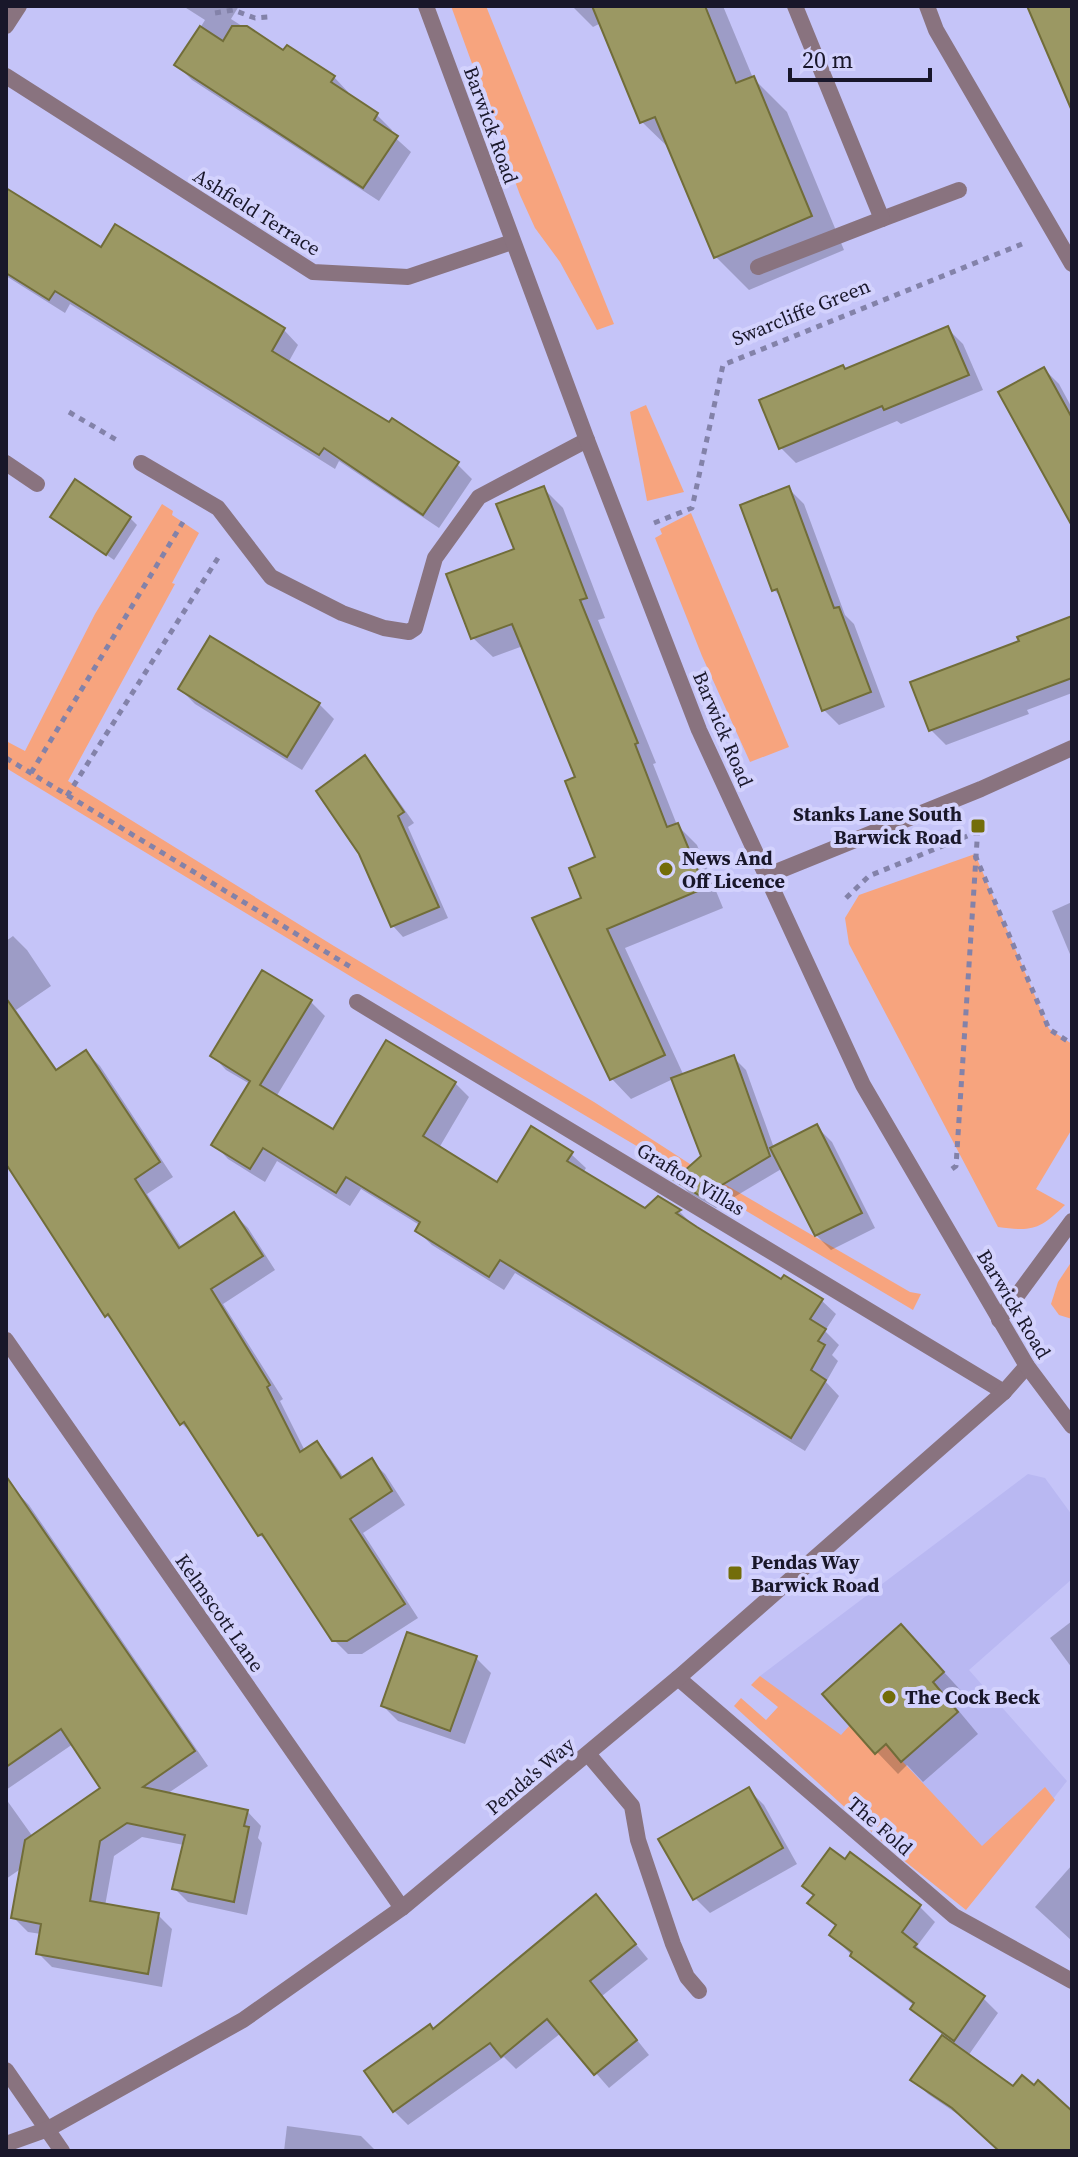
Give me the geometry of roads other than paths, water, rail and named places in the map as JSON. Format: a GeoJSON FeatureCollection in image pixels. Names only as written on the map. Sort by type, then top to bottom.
{"type":"FeatureCollection","features":[{"type":"Feature","properties":{"kind":"street"},"geometry":{"type":"LineString","coordinates":[[6,26],[19,6]]}},
{"type":"Feature","properties":{"kind":"street","name":"Barwick Road"},"geometry":{"type":"LineString","coordinates":[[426,6],[512,242],[699,730],[863,1085],[1027,1366],[1072,1426]]}},
{"type":"Feature","properties":{"kind":"street"},"geometry":{"type":"LineString","coordinates":[[795,6],[882,219]]}},
{"type":"Feature","properties":{"kind":"street"},"geometry":{"type":"LineString","coordinates":[[927,6],[936,30],[1072,264]]}},
{"type":"Feature","properties":{"kind":"street","name":"Ashfield Terrace"},"geometry":{"type":"LineString","coordinates":[[6,76],[313,272],[408,277],[512,242]]}},
{"type":"Feature","properties":{"kind":"street"},"geometry":{"type":"LineString","coordinates":[[758,267],[959,190]]}},
{"type":"Feature","properties":{"kind":"street"},"geometry":{"type":"LineString","coordinates":[[141,463],[218,508],[271,577],[342,613],[384,628],[409,632],[415,628],[435,558],[479,497],[587,440]]}},
{"type":"Feature","properties":{"kind":"street"},"geometry":{"type":"LineString","coordinates":[[6,463],[37,484]]}},
{"type":"Feature","properties":{"kind":"street"},"geometry":{"type":"LineString","coordinates":[[766,876],[981,789],[1072,748]]}},
{"type":"Feature","properties":{"kind":"street","name":"Grafton Villas"},"geometry":{"type":"LineString","coordinates":[[357,1002],[1004,1392]]}},
{"type":"Feature","properties":{"kind":"street"},"geometry":{"type":"LineString","coordinates":[[999,1320],[1072,1221]]}},
{"type":"Feature","properties":{"kind":"street","name":"Kelmscott Lane"},"geometry":{"type":"LineString","coordinates":[[6,1340],[402,1908]]}},
{"type":"Feature","properties":{"kind":"street","name":"Penda's Way"},"geometry":{"type":"LineString","coordinates":[[6,2144],[48,2129],[243,2020],[402,1908],[678,1678],[1004,1392],[1027,1366]]}},
{"type":"Feature","properties":{"kind":"street","name":"The Fold"},"geometry":{"type":"LineString","coordinates":[[678,1678],[954,1916],[1072,1981]]}},
{"type":"Feature","properties":{"kind":"street"},"geometry":{"type":"LineString","coordinates":[[588,1754],[632,1806],[638,1840],[673,1944],[687,1977],[699,1991]]}},
{"type":"Feature","properties":{"kind":"street"},"geometry":{"type":"LineString","coordinates":[[6,2070],[62,2151]]}},
{"type":"Feature","properties":{"kind":"place","name":"Stanks Lane South Barwick Road"},"geometry":{"type":"Point","coordinates":[978,826]}},
{"type":"Feature","properties":{"kind":"place","name":"News And Off Licence"},"geometry":{"type":"Point","coordinates":[666,869]}},
{"type":"Feature","properties":{"kind":"place","name":"Pendas Way Barwick Road"},"geometry":{"type":"Point","coordinates":[735,1573]}},
{"type":"Feature","properties":{"kind":"place","name":"The Cock Beck"},"geometry":{"type":"Point","coordinates":[889,1697]}}]}
